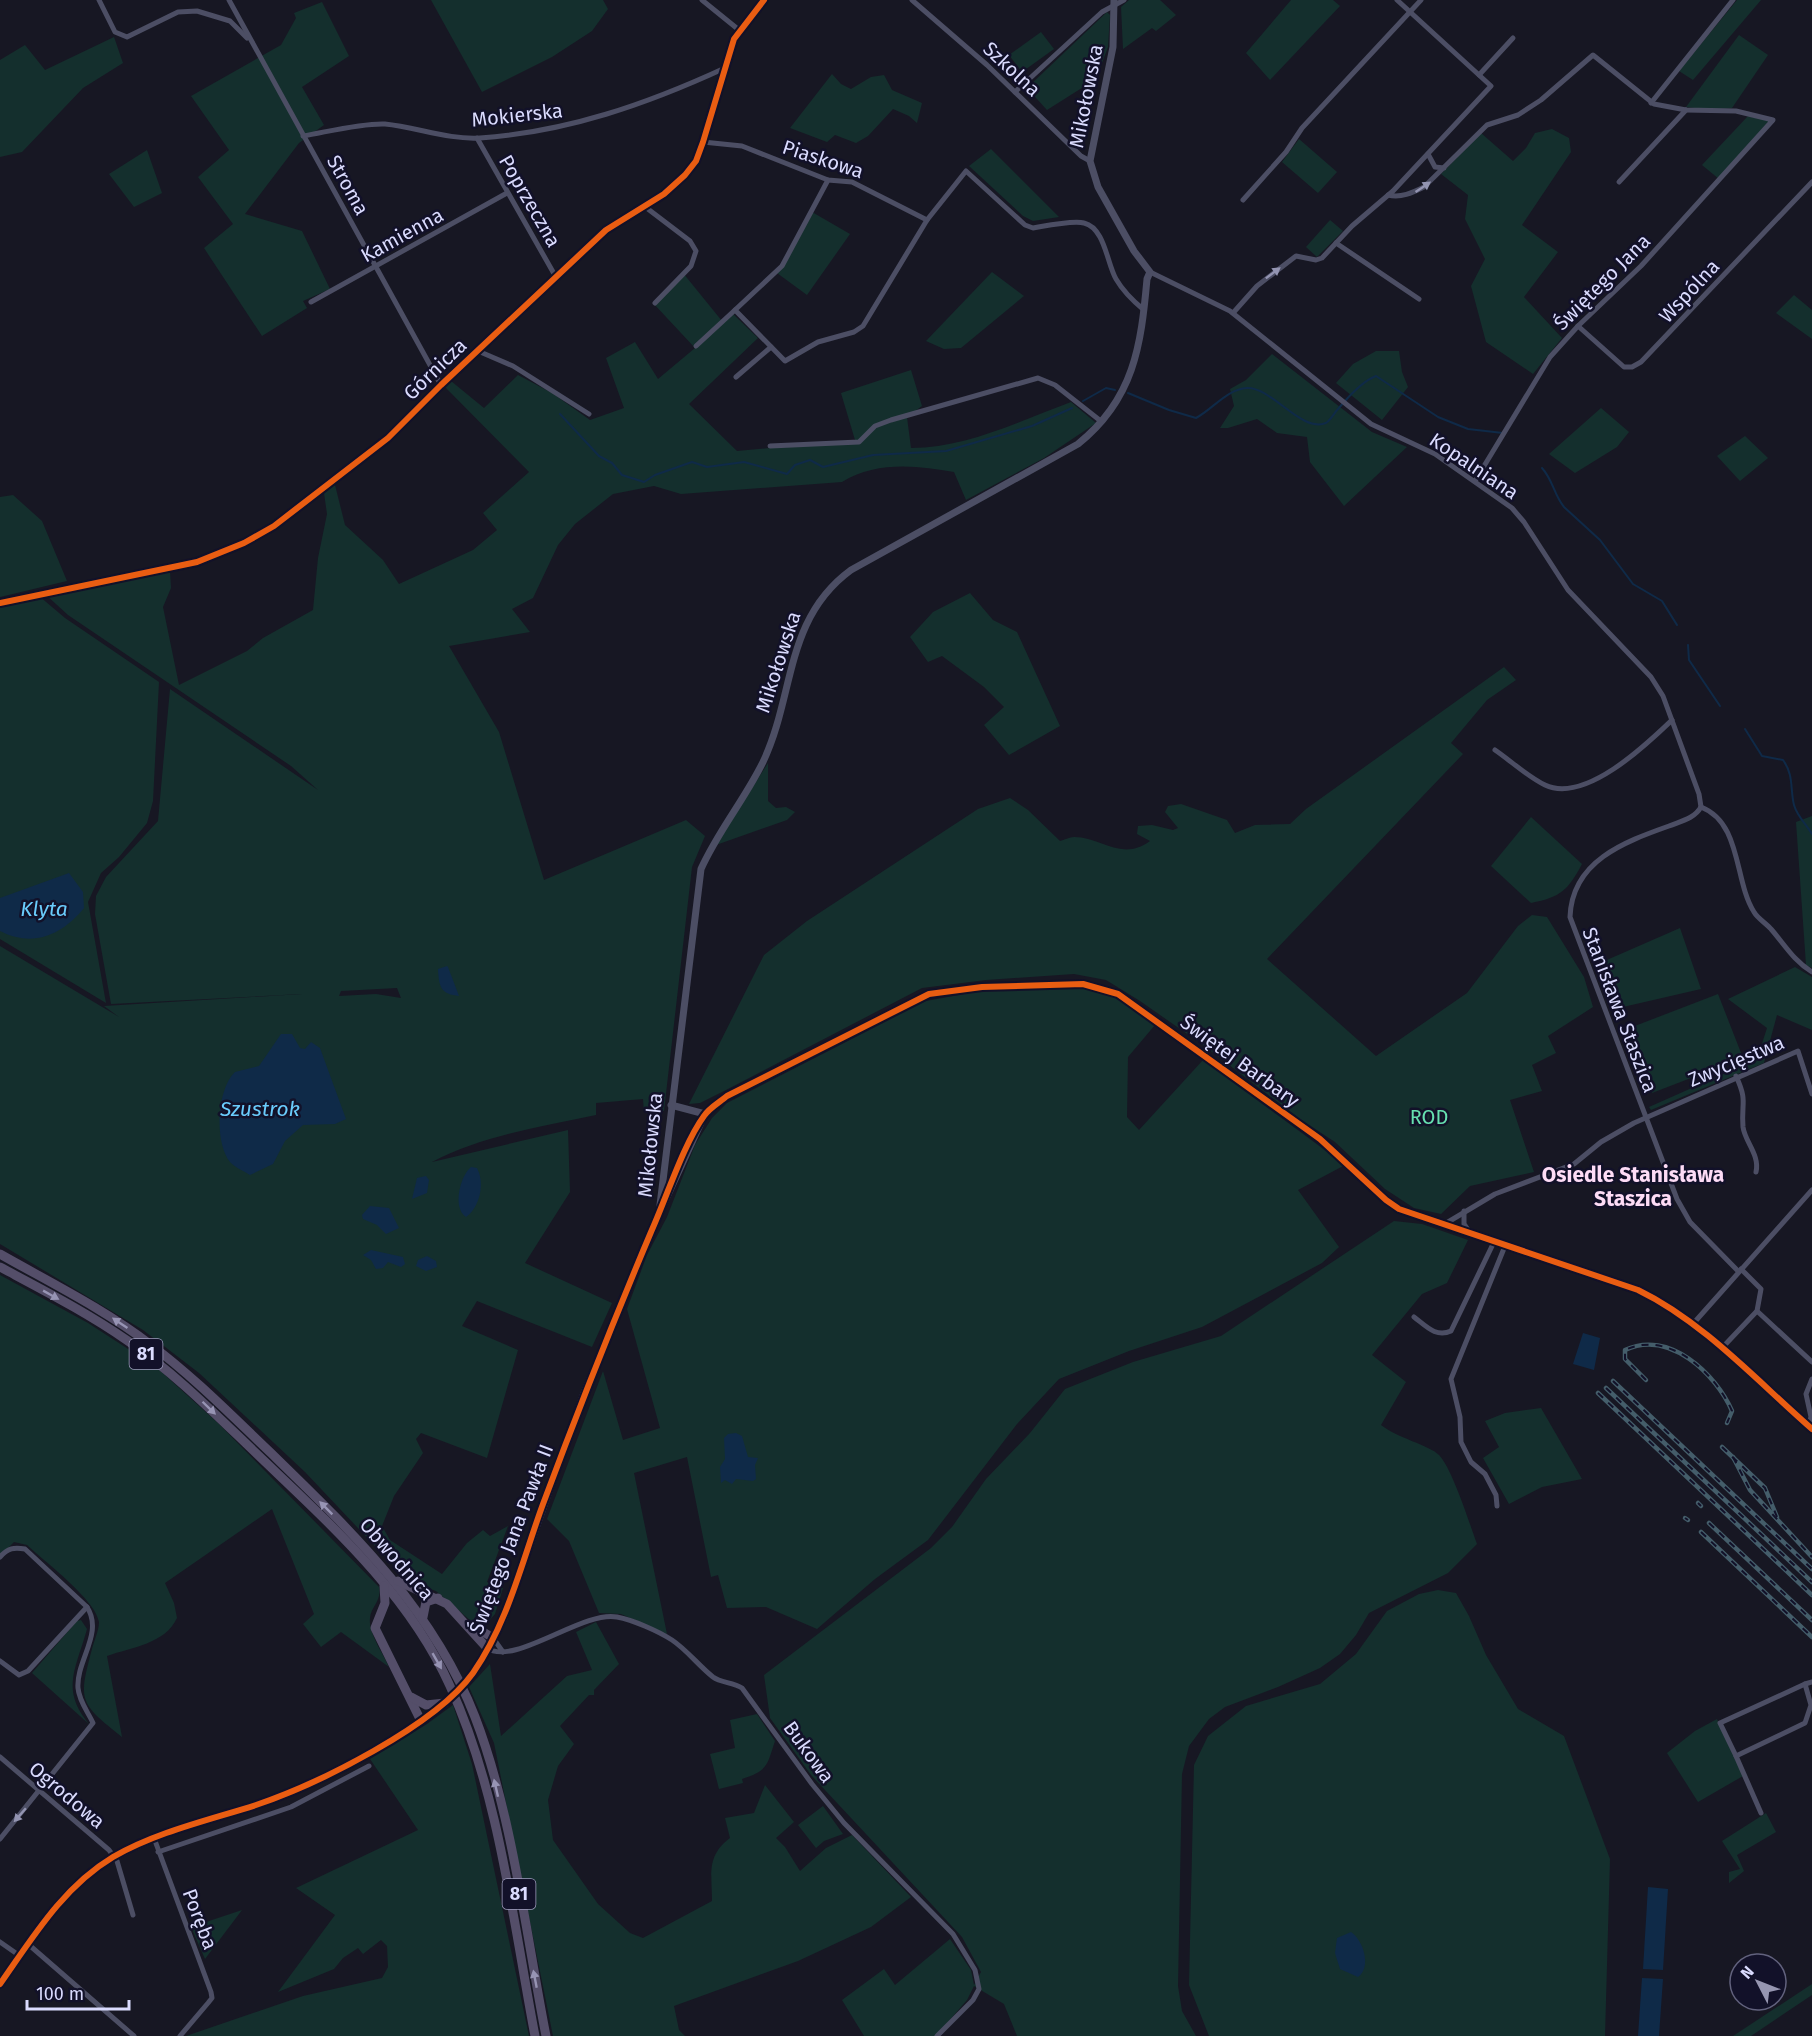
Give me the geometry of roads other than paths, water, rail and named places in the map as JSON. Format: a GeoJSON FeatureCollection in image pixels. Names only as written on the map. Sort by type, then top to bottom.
{"type":"FeatureCollection","features":[{"type":"Feature","properties":{"kind":"main road","name":"Obwodnica"},"geometry":{"type":"LineString","coordinates":[[0,1254],[117,1321],[186,1373],[333,1514],[396,1580],[423,1617],[456,1675],[488,1753],[509,1840],[546,2036]]}},
{"type":"Feature","properties":{"kind":"main road","name":"Obwodnica"},"geometry":{"type":"LineString","coordinates":[[0,1267],[109,1328],[183,1383],[289,1485],[382,1581],[406,1612],[451,1687],[475,1751],[498,1841],[535,2036]]}},
{"type":"Feature","properties":{"kind":"main road"},"geometry":{"type":"LineString","coordinates":[[396,1580],[438,1598],[465,1621],[493,1638]]}},
{"type":"Feature","properties":{"kind":"main road"},"geometry":{"type":"LineString","coordinates":[[382,1581],[386,1593],[375,1628],[421,1721]]}},
{"type":"Feature","properties":{"kind":"main road"},"geometry":{"type":"LineString","coordinates":[[423,1617],[426,1602],[432,1598],[438,1598]]}},
{"type":"Feature","properties":{"kind":"main road"},"geometry":{"type":"LineString","coordinates":[[381,1610],[389,1607],[406,1612]]}},
{"type":"Feature","properties":{"kind":"main road"},"geometry":{"type":"LineString","coordinates":[[465,1621],[487,1648]]}},
{"type":"Feature","properties":{"kind":"main road"},"geometry":{"type":"LineString","coordinates":[[411,1697],[426,1705],[445,1702]]}},
{"type":"Feature","properties":{"kind":"street"},"geometry":{"type":"LineString","coordinates":[[99,0],[115,32],[127,37],[178,12],[197,11],[230,21],[251,41]]}},
{"type":"Feature","properties":{"kind":"street","name":"Stroma"},"geometry":{"type":"LineString","coordinates":[[229,0],[441,385]]}},
{"type":"Feature","properties":{"kind":"street"},"geometry":{"type":"LineString","coordinates":[[702,0],[739,30]]}},
{"type":"Feature","properties":{"kind":"street","name":"Górnicza"},"geometry":{"type":"LineString","coordinates":[[0,603],[197,562],[244,543],[274,526],[388,438],[441,385],[612,226],[664,194],[685,175],[696,161],[704,142],[730,48],[739,30],[764,0]]}},
{"type":"Feature","properties":{"kind":"street","name":"Szkolna"},"geometry":{"type":"LineString","coordinates":[[912,0],[1016,92],[1081,156],[1090,161]]}},
{"type":"Feature","properties":{"kind":"street"},"geometry":{"type":"LineString","coordinates":[[1016,92],[1102,12],[1114,2],[1124,0]]}},
{"type":"Feature","properties":{"kind":"street"},"geometry":{"type":"LineString","coordinates":[[1233,313],[1257,286],[1296,256],[1316,260],[1322,258],[1388,195],[1491,86],[1397,0]]}},
{"type":"Feature","properties":{"kind":"street"},"geometry":{"type":"LineString","coordinates":[[1243,200],[1286,152],[1302,128],[1421,0]]}},
{"type":"Feature","properties":{"kind":"street"},"geometry":{"type":"LineString","coordinates":[[1651,102],[1733,0]]}},
{"type":"Feature","properties":{"kind":"street","name":"Mikołowska"},"geometry":{"type":"LineString","coordinates":[[660,1212],[701,869],[714,840],[764,760],[792,665],[813,608],[827,590],[851,570],[1078,444],[1102,422],[1132,371],[1138,354],[1147,279],[1150,272],[1138,259],[1098,187],[1090,161],[1113,47],[1114,2]]}},
{"type":"Feature","properties":{"kind":"street"},"geometry":{"type":"LineString","coordinates":[[1479,75],[1513,38]]}},
{"type":"Feature","properties":{"kind":"street"},"geometry":{"type":"LineString","coordinates":[[1388,195],[1396,197],[1424,187],[1487,124],[1518,116],[1541,100],[1593,55],[1651,102],[1686,110]]}},
{"type":"Feature","properties":{"kind":"street","name":"Mokierska"},"geometry":{"type":"LineString","coordinates":[[303,136],[382,124],[477,138],[579,123],[627,109],[725,68]]}},
{"type":"Feature","properties":{"kind":"street"},"geometry":{"type":"LineString","coordinates":[[1619,182],[1686,110]]}},
{"type":"Feature","properties":{"kind":"street","name":"Świętego Jana"},"geometry":{"type":"LineString","coordinates":[[1475,481],[1550,357],[1578,326],[1641,266],[1773,120],[1736,111],[1686,110]]}},
{"type":"Feature","properties":{"kind":"street","name":"Poprzeczna"},"geometry":{"type":"LineString","coordinates":[[477,138],[557,279]]}},
{"type":"Feature","properties":{"kind":"street","name":"Piaskowa"},"geometry":{"type":"LineString","coordinates":[[704,142],[742,146],[828,180],[852,182],[927,220]]}},
{"type":"Feature","properties":{"kind":"street"},"geometry":{"type":"LineString","coordinates":[[1428,154],[1435,167],[1444,168]]}},
{"type":"Feature","properties":{"kind":"street"},"geometry":{"type":"LineString","coordinates":[[735,310],[784,361],[818,342],[854,332],[863,326],[927,220],[966,171],[1025,225],[1033,228],[1084,223],[1093,228],[1099,235],[1115,279],[1131,299],[1144,310]]}},
{"type":"Feature","properties":{"kind":"street"},"geometry":{"type":"LineString","coordinates":[[696,346],[782,266],[828,180]]}},
{"type":"Feature","properties":{"kind":"street","name":"Wspólna"},"geometry":{"type":"LineString","coordinates":[[1578,326],[1624,367],[1632,367],[1641,362],[1812,182]]}},
{"type":"Feature","properties":{"kind":"street","name":"Kamienna"},"geometry":{"type":"LineString","coordinates":[[312,302],[376,268],[507,192]]}},
{"type":"Feature","properties":{"kind":"street"},"geometry":{"type":"LineString","coordinates":[[644,206],[690,241],[696,250],[691,266],[655,303]]}},
{"type":"Feature","properties":{"kind":"street"},"geometry":{"type":"LineString","coordinates":[[1336,243],[1419,298]]}},
{"type":"Feature","properties":{"kind":"street","name":"Kopalniana"},"geometry":{"type":"LineString","coordinates":[[1150,272],[1233,313],[1383,432],[1427,449],[1475,481],[1519,515],[1568,590],[1651,677],[1663,696],[1699,794],[1701,807]]}},
{"type":"Feature","properties":{"kind":"street"},"geometry":{"type":"LineString","coordinates":[[736,377],[771,347]]}},
{"type":"Feature","properties":{"kind":"street"},"geometry":{"type":"LineString","coordinates":[[478,351],[513,366],[589,414]]}},
{"type":"Feature","properties":{"kind":"street"},"geometry":{"type":"LineString","coordinates":[[770,446],[859,442],[875,426],[891,420],[1038,378],[1055,385],[1102,422]]}},
{"type":"Feature","properties":{"kind":"street"},"geometry":{"type":"LineString","coordinates":[[1495,750],[1547,786],[1573,787],[1603,776],[1630,758],[1672,720]]}},
{"type":"Feature","properties":{"kind":"street"},"geometry":{"type":"LineString","coordinates":[[1701,807],[1713,812],[1730,837],[1754,912],[1772,929],[1797,963],[1812,972]]}},
{"type":"Feature","properties":{"kind":"street","name":"Stanisława Staszica"},"geometry":{"type":"LineString","coordinates":[[1701,807],[1693,817],[1624,842],[1609,851],[1586,873],[1574,892],[1570,917],[1577,941],[1677,1199],[1690,1222],[1761,1289],[1757,1311]]}},
{"type":"Feature","properties":{"kind":"street","name":"Świętej Barbary"},"geometry":{"type":"LineString","coordinates":[[660,1212],[705,1114],[727,1096],[929,994],[982,987],[1083,984],[1118,994],[1182,1039],[1320,1139],[1386,1200],[1400,1209],[1638,1290],[1659,1300],[1721,1349],[1810,1427]]}},
{"type":"Feature","properties":{"kind":"street","name":"Zwycięstwa"},"geometry":{"type":"LineString","coordinates":[[1645,1118],[1736,1076],[1798,1051],[1812,1094]]}},
{"type":"Feature","properties":{"kind":"street"},"geometry":{"type":"LineString","coordinates":[[1736,1076],[1745,1096],[1743,1128],[1758,1164],[1756,1172]]}},
{"type":"Feature","properties":{"kind":"street"},"geometry":{"type":"LineString","coordinates":[[671,1105],[705,1114]]}},
{"type":"Feature","properties":{"kind":"street","name":"Stanisława Staszica"},"geometry":{"type":"LineString","coordinates":[[1442,1225],[1495,1194],[1574,1164],[1601,1142],[1645,1118]]}},
{"type":"Feature","properties":{"kind":"street"},"geometry":{"type":"LineString","coordinates":[[1692,1325],[1812,1190]]}},
{"type":"Feature","properties":{"kind":"street"},"geometry":{"type":"LineString","coordinates":[[1464,1211],[1464,1224],[1471,1234]]}},
{"type":"Feature","properties":{"kind":"street","name":"Świętego Jana Pawła II"},"geometry":{"type":"LineString","coordinates":[[0,1984],[65,1895],[83,1878],[115,1856],[154,1838],[291,1792],[343,1766],[421,1721],[445,1702],[472,1675],[504,1618],[584,1393],[660,1212]]}},
{"type":"Feature","properties":{"kind":"street"},"geometry":{"type":"LineString","coordinates":[[1414,1317],[1437,1333],[1450,1331],[1494,1242]]}},
{"type":"Feature","properties":{"kind":"street"},"geometry":{"type":"LineString","coordinates":[[1497,1506],[1496,1495],[1485,1474],[1467,1456],[1461,1442],[1460,1417],[1451,1378],[1505,1246]]}},
{"type":"Feature","properties":{"kind":"street"},"geometry":{"type":"LineString","coordinates":[[1721,1349],[1757,1311],[1812,1362]]}},
{"type":"Feature","properties":{"kind":"street"},"geometry":{"type":"LineString","coordinates":[[1810,1427],[1811,1417],[1806,1395],[1812,1379]]}},
{"type":"Feature","properties":{"kind":"street"},"geometry":{"type":"LineString","coordinates":[[0,1557],[6,1550],[16,1547],[25,1549],[87,1607],[92,1615],[93,1625],[78,1685],[79,1696],[93,1723],[40,1792],[0,1839]]}},
{"type":"Feature","properties":{"kind":"street"},"geometry":{"type":"LineString","coordinates":[[0,1661],[19,1675],[28,1671],[87,1607]]}},
{"type":"Feature","properties":{"kind":"street","name":"Bukowa"},"geometry":{"type":"LineString","coordinates":[[502,1652],[545,1640],[597,1617],[616,1617],[672,1640],[715,1679],[735,1683],[742,1688],[812,1784],[844,1823],[953,1934],[975,1970],[979,1989],[973,2000],[937,2036]]}},
{"type":"Feature","properties":{"kind":"street"},"geometry":{"type":"LineString","coordinates":[[487,1648],[494,1653],[502,1652],[493,1638]]}},
{"type":"Feature","properties":{"kind":"street"},"geometry":{"type":"LineString","coordinates":[[1761,1813],[1720,1723],[1812,1682]]}},
{"type":"Feature","properties":{"kind":"street"},"geometry":{"type":"LineString","coordinates":[[1736,1756],[1805,1723],[1811,1705],[1805,1684]]}},
{"type":"Feature","properties":{"kind":"street","name":"Ogrodowa"},"geometry":{"type":"LineString","coordinates":[[0,1757],[115,1856]]}},
{"type":"Feature","properties":{"kind":"street"},"geometry":{"type":"LineString","coordinates":[[158,1852],[291,1807],[369,1766]]}},
{"type":"Feature","properties":{"kind":"street","name":"Poręba"},"geometry":{"type":"LineString","coordinates":[[154,1838],[212,1998],[180,2036]]}},
{"type":"Feature","properties":{"kind":"street"},"geometry":{"type":"LineString","coordinates":[[115,1856],[133,1915]]}},
{"type":"Feature","properties":{"kind":"street"},"geometry":{"type":"LineString","coordinates":[[0,1942],[20,1956]]}},
{"type":"Feature","properties":{"kind":"street"},"geometry":{"type":"LineString","coordinates":[[28,1944],[134,2036]]}},
{"type":"Feature","properties":{"kind":"water","name":"Klyta"},"geometry":{"type":"Polygon","coordinates":[[[69,873],[83,892],[84,908],[66,925],[56,932],[35,938],[12,936],[0,931],[0,898],[69,873]]]}},
{"type":"Feature","properties":{"kind":"water"},"geometry":{"type":"Polygon","coordinates":[[[447,966],[459,996],[448,994],[440,985],[438,969],[447,966]]]}},
{"type":"Feature","properties":{"kind":"water","name":"Szustrok"},"geometry":{"type":"Polygon","coordinates":[[[281,1034],[292,1034],[300,1048],[305,1049],[311,1042],[320,1048],[346,1119],[335,1124],[303,1125],[285,1141],[273,1164],[250,1175],[232,1164],[225,1153],[220,1129],[221,1103],[224,1090],[235,1072],[259,1066],[281,1034]]]}},
{"type":"Feature","properties":{"kind":"water"},"geometry":{"type":"Polygon","coordinates":[[[471,1167],[477,1168],[481,1187],[475,1207],[466,1217],[459,1207],[459,1192],[464,1177],[471,1167]]]}},
{"type":"Feature","properties":{"kind":"water"},"geometry":{"type":"Polygon","coordinates":[[[426,1176],[429,1180],[427,1193],[412,1199],[417,1178],[426,1176]]]}},
{"type":"Feature","properties":{"kind":"water"},"geometry":{"type":"Polygon","coordinates":[[[370,1206],[389,1208],[399,1228],[386,1234],[377,1225],[363,1219],[362,1215],[370,1206]]]}},
{"type":"Feature","properties":{"kind":"water"},"geometry":{"type":"Polygon","coordinates":[[[371,1250],[403,1257],[405,1264],[401,1267],[388,1262],[383,1268],[376,1269],[371,1260],[363,1255],[371,1250]]]}},
{"type":"Feature","properties":{"kind":"water"},"geometry":{"type":"Polygon","coordinates":[[[427,1256],[436,1261],[437,1267],[426,1271],[416,1266],[418,1260],[427,1256]]]}},
{"type":"Feature","properties":{"kind":"water"},"geometry":{"type":"Polygon","coordinates":[[[1583,1333],[1600,1338],[1594,1370],[1573,1364],[1583,1333]]]}},
{"type":"Feature","properties":{"kind":"water"},"geometry":{"type":"Polygon","coordinates":[[[736,1433],[742,1436],[748,1457],[758,1458],[755,1465],[756,1479],[753,1481],[736,1479],[732,1484],[725,1480],[721,1483],[720,1467],[725,1459],[724,1438],[728,1434],[736,1433]]]}},
{"type":"Feature","properties":{"kind":"water"},"geometry":{"type":"Polygon","coordinates":[[[1648,1887],[1668,1889],[1663,1970],[1643,1969],[1648,1887]]]}},
{"type":"Feature","properties":{"kind":"water"},"geometry":{"type":"Polygon","coordinates":[[[1351,1932],[1362,1947],[1365,1960],[1362,1973],[1358,1977],[1340,1969],[1335,1953],[1337,1938],[1351,1932]]]}},
{"type":"Feature","properties":{"kind":"water"},"geometry":{"type":"Polygon","coordinates":[[[1642,1978],[1663,1979],[1659,2036],[1638,2036],[1642,1978]]]}},
{"type":"Feature","properties":{"kind":"waterway"},"geometry":{"type":"LineString","coordinates":[[1128,393],[1169,410],[1196,418],[1233,392],[1247,388],[1266,394],[1297,416],[1316,424],[1328,422],[1356,390],[1376,376],[1438,417],[1468,429],[1503,433]]}},
{"type":"Feature","properties":{"kind":"waterway"},"geometry":{"type":"LineString","coordinates":[[1083,401],[1106,388],[1115,390]]}},
{"type":"Feature","properties":{"kind":"waterway"},"geometry":{"type":"LineString","coordinates":[[560,414],[599,456],[612,463],[622,475],[644,482],[655,475],[692,462],[707,467],[744,462],[787,474],[795,465],[810,460],[823,467],[873,455],[946,451],[1032,426],[1072,408]]}},
{"type":"Feature","properties":{"kind":"waterway"},"geometry":{"type":"LineString","coordinates":[[1542,468],[1564,507],[1600,540],[1633,584],[1662,601],[1677,625]]}},
{"type":"Feature","properties":{"kind":"waterway"},"geometry":{"type":"LineString","coordinates":[[1688,645],[1689,660],[1720,706]]}},
{"type":"Feature","properties":{"kind":"waterway"},"geometry":{"type":"LineString","coordinates":[[1745,729],[1762,756],[1783,760],[1790,777],[1795,809],[1812,834]]}},
{"type":"Feature","properties":{"kind":"railway"},"geometry":{"type":"LineString","coordinates":[[1646,1380],[1625,1359],[1625,1350],[1642,1345],[1658,1345],[1674,1350],[1703,1370],[1715,1383],[1732,1411],[1727,1423]]}},
{"type":"Feature","properties":{"kind":"railway"},"geometry":{"type":"LineString","coordinates":[[1613,1381],[1812,1569]]}},
{"type":"Feature","properties":{"kind":"railway"},"geometry":{"type":"LineString","coordinates":[[1606,1388],[1812,1582]]}},
{"type":"Feature","properties":{"kind":"railway"},"geometry":{"type":"LineString","coordinates":[[1598,1393],[1812,1595]]}},
{"type":"Feature","properties":{"kind":"railway"},"geometry":{"type":"LineString","coordinates":[[1722,1447],[1765,1488],[1777,1517]]}},
{"type":"Feature","properties":{"kind":"railway"},"geometry":{"type":"LineString","coordinates":[[1733,1457],[1750,1490],[1812,1557]]}},
{"type":"Feature","properties":{"kind":"railway"},"geometry":{"type":"LineString","coordinates":[[1698,1503],[1701,1506]]}},
{"type":"Feature","properties":{"kind":"railway"},"geometry":{"type":"LineString","coordinates":[[1709,1523],[1812,1620]]}},
{"type":"Feature","properties":{"kind":"railway"},"geometry":{"type":"LineString","coordinates":[[1701,1532],[1812,1637]]}},
{"type":"Feature","properties":{"kind":"district","name":"Osiedle Stanisława Staszica"},"geometry":{"type":"Point","coordinates":[1633,1187]}},
{"type":"Feature","properties":{"kind":"park label","name":"ROD"},"geometry":{"type":"Point","coordinates":[1429,1117]}}]}
